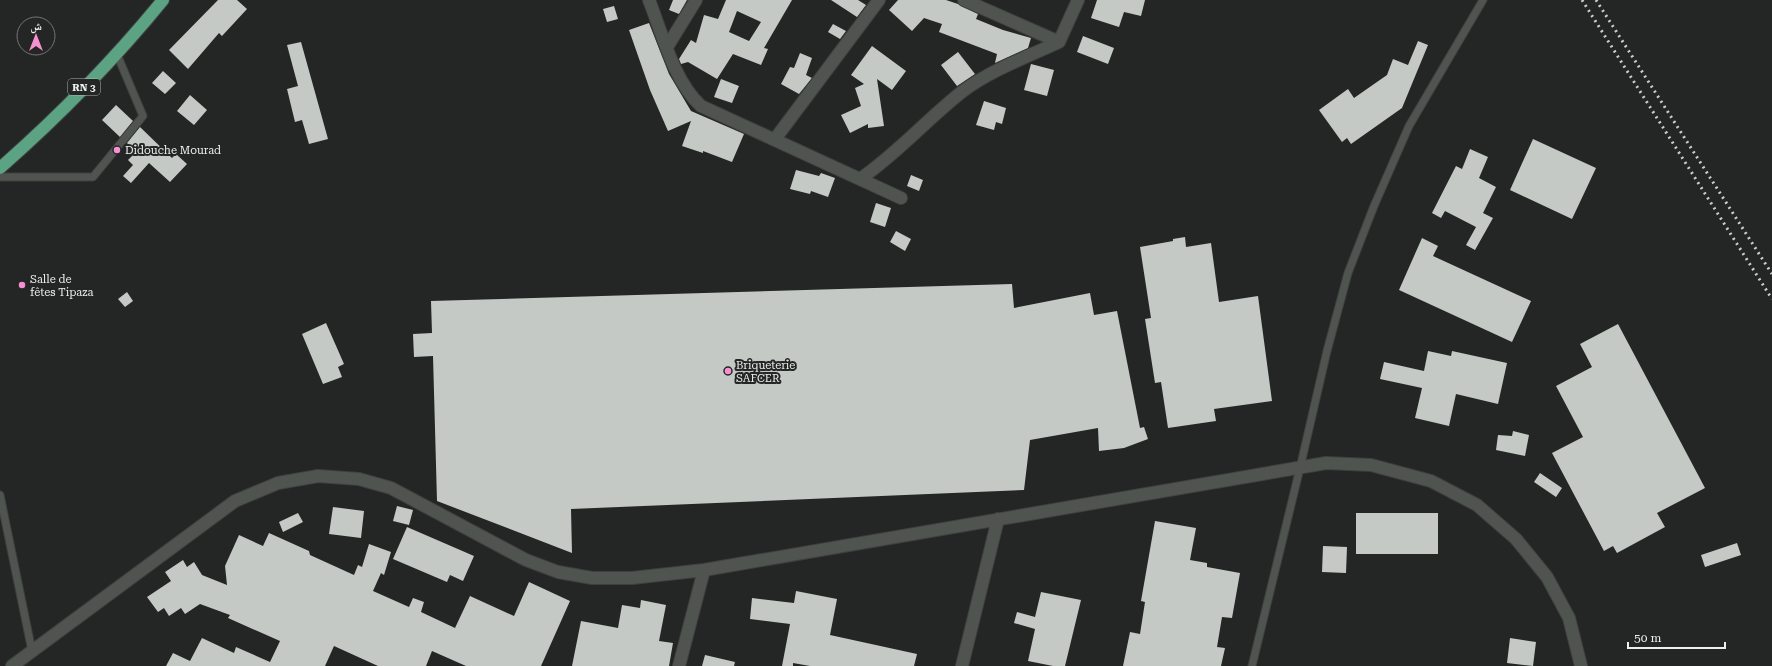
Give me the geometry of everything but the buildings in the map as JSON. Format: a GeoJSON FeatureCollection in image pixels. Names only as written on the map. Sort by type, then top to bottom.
{"type":"FeatureCollection","features":[{"type":"Feature","properties":{"kind":"main road","name":"RN 3"},"geometry":{"type":"LineString","coordinates":[[0,168],[40,133],[163,0]]}},
{"type":"Feature","properties":{"kind":"street"},"geometry":{"type":"LineString","coordinates":[[649,0],[667,47],[690,96],[701,106],[901,198]]}},
{"type":"Feature","properties":{"kind":"street"},"geometry":{"type":"LineString","coordinates":[[667,47],[696,0]]}},
{"type":"Feature","properties":{"kind":"street"},"geometry":{"type":"LineString","coordinates":[[775,139],[879,0]]}},
{"type":"Feature","properties":{"kind":"street"},"geometry":{"type":"LineString","coordinates":[[964,0],[1058,42]]}},
{"type":"Feature","properties":{"kind":"street"},"geometry":{"type":"LineString","coordinates":[[860,179],[884,163],[942,108],[965,90],[988,76],[1058,42],[1078,0]]}},
{"type":"Feature","properties":{"kind":"street"},"geometry":{"type":"LineString","coordinates":[[12,666],[235,501],[278,483],[318,476],[359,479],[391,488],[526,560],[558,572],[592,578],[632,578],[704,570],[1326,464],[1371,465],[1431,481],[1477,505],[1516,539],[1547,577],[1569,618],[1581,666]]}},
{"type":"Feature","properties":{"kind":"street"},"geometry":{"type":"LineString","coordinates":[[962,666],[998,519]]}},
{"type":"Feature","properties":{"kind":"street"},"geometry":{"type":"LineString","coordinates":[[679,666],[704,570]]}},
{"type":"Feature","properties":{"kind":"lane"},"geometry":{"type":"LineString","coordinates":[[1252,666],[1327,351],[1346,280],[1371,214],[1409,126],[1483,0]]}},
{"type":"Feature","properties":{"kind":"lane"},"geometry":{"type":"LineString","coordinates":[[0,177],[93,177],[143,116],[116,52]]}},
{"type":"Feature","properties":{"kind":"lane"},"geometry":{"type":"LineString","coordinates":[[0,495],[32,652]]}},
{"type":"Feature","properties":{"kind":"railway"},"geometry":{"type":"LineString","coordinates":[[1582,0],[1772,299]]}},
{"type":"Feature","properties":{"kind":"railway"},"geometry":{"type":"LineString","coordinates":[[1596,0],[1772,274]]}},
{"type":"Feature","properties":{"kind":"place","name":"Didouche Mourad"},"geometry":{"type":"Point","coordinates":[117,150]}},
{"type":"Feature","properties":{"kind":"place","name":"Salle de fêtes Tipaza"},"geometry":{"type":"Point","coordinates":[22,285]}},
{"type":"Feature","properties":{"kind":"place","name":"Briqueterie SAFCER"},"geometry":{"type":"Point","coordinates":[728,371]}}]}
